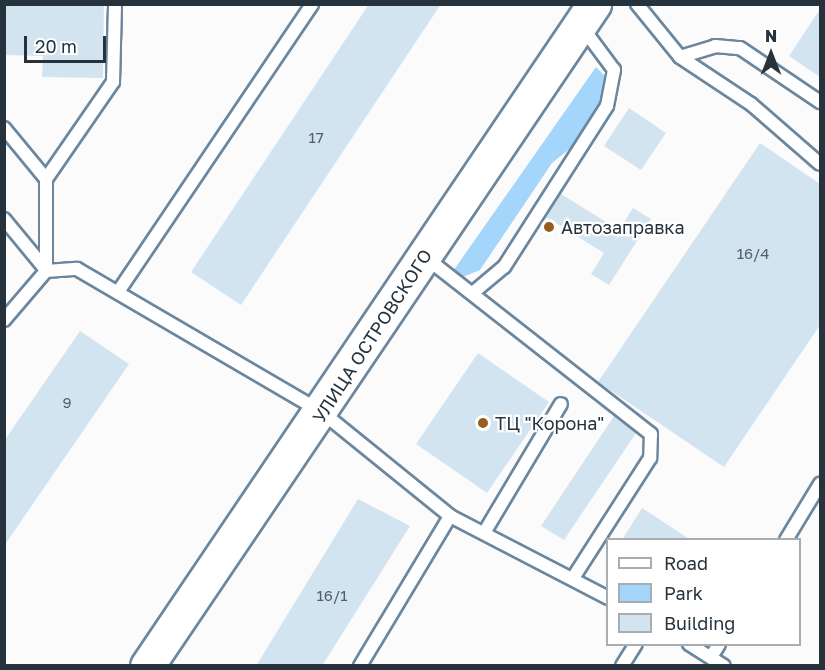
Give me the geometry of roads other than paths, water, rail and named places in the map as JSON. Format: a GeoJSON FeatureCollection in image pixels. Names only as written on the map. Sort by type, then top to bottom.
{"type":"FeatureCollection","features":[{"type":"Feature","properties":{"kind":"main road","name":"УЛИЦА ОСТРОВСКОГО"},"geometry":{"type":"LineString","coordinates":[[147,666],[323,413],[424,256],[587,15]]}},
{"type":"Feature","properties":{"kind":"lane"},"geometry":{"type":"LineString","coordinates":[[4,320],[46,271],[46,178],[113,82],[115,4]]}},
{"type":"Feature","properties":{"kind":"lane"},"geometry":{"type":"LineString","coordinates":[[118,292],[312,4]]}},
{"type":"Feature","properties":{"kind":"lane"},"geometry":{"type":"LineString","coordinates":[[636,4],[680,57],[751,104],[820,164]]}},
{"type":"Feature","properties":{"kind":"lane"},"geometry":{"type":"LineString","coordinates":[[475,291],[510,258],[586,143],[613,89],[614,70],[587,15]]}},
{"type":"Feature","properties":{"kind":"lane"},"geometry":{"type":"LineString","coordinates":[[680,57],[715,46],[740,48],[820,102]]}},
{"type":"Feature","properties":{"kind":"lane"},"geometry":{"type":"LineString","coordinates":[[4,128],[46,178]]}},
{"type":"Feature","properties":{"kind":"lane"},"geometry":{"type":"LineString","coordinates":[[4,219],[46,271]]}},
{"type":"Feature","properties":{"kind":"lane"},"geometry":{"type":"LineString","coordinates":[[424,256],[475,291],[651,434],[650,458],[573,578]]}},
{"type":"Feature","properties":{"kind":"lane"},"geometry":{"type":"LineString","coordinates":[[46,271],[77,269],[118,292],[323,413],[450,516],[606,597]]}},
{"type":"Feature","properties":{"kind":"lane"},"geometry":{"type":"LineString","coordinates":[[484,533],[561,404]]}},
{"type":"Feature","properties":{"kind":"lane"},"geometry":{"type":"LineString","coordinates":[[787,538],[820,484]]}},
{"type":"Feature","properties":{"kind":"lane"},"geometry":{"type":"LineString","coordinates":[[360,666],[450,516]]}},
{"type":"Feature","properties":{"kind":"lane"},"geometry":{"type":"LineString","coordinates":[[622,666],[635,646]]}},
{"type":"Feature","properties":{"kind":"lane"},"geometry":{"type":"LineString","coordinates":[[691,646],[724,666]]}},
{"type":"Feature","properties":{"kind":"lane"},"geometry":{"type":"LineString","coordinates":[[711,657],[718,646]]}},
{"type":"Feature","properties":{"kind":"place","name":"Автозаправка"},"geometry":{"type":"Point","coordinates":[549,227]}},
{"type":"Feature","properties":{"kind":"place","name":"ТЦ \"Корона\""},"geometry":{"type":"Point","coordinates":[483,423]}}]}
